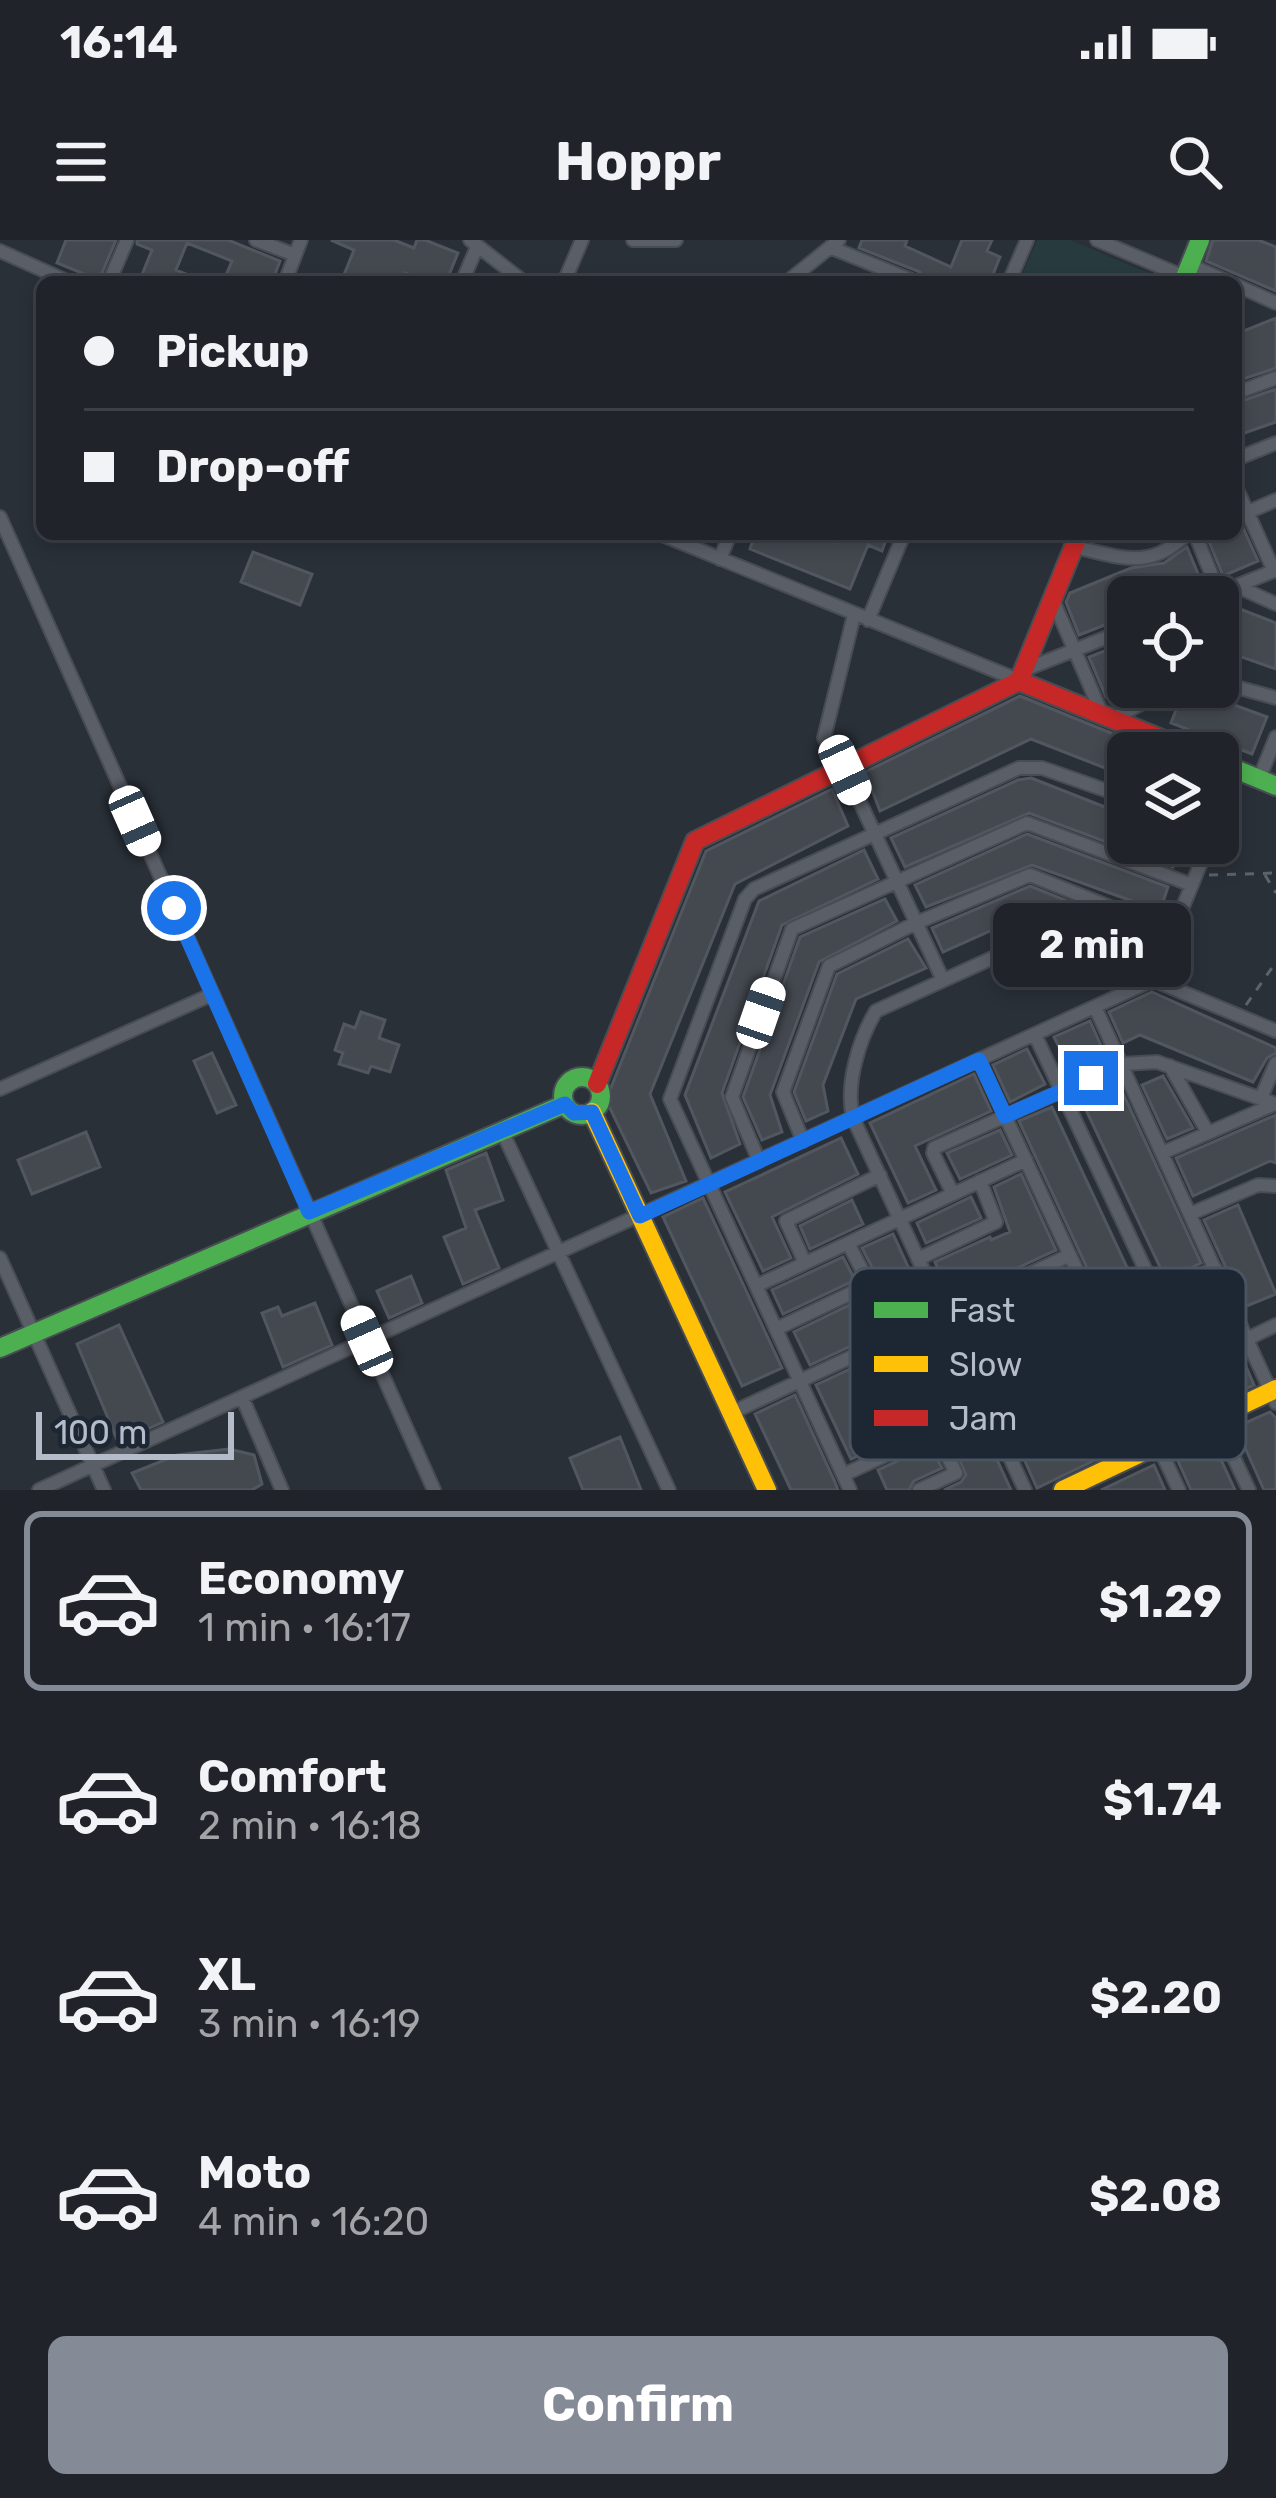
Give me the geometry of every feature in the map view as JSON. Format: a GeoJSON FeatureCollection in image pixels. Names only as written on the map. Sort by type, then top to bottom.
{"type":"FeatureCollection","features":[{"type":"Feature","properties":{"kind":"street"},"geometry":{"type":"LineString","coordinates":[[112,276],[127,240]]}},
{"type":"Feature","properties":{"kind":"street"},"geometry":{"type":"LineString","coordinates":[[256,240],[295,255]]}},
{"type":"Feature","properties":{"kind":"street"},"geometry":{"type":"LineString","coordinates":[[287,276],[301,240]]}},
{"type":"Feature","properties":{"kind":"street"},"geometry":{"type":"LineString","coordinates":[[567,276],[582,240]]}},
{"type":"Feature","properties":{"kind":"street"},"geometry":{"type":"LineString","coordinates":[[633,240],[676,240]]}},
{"type":"Feature","properties":{"kind":"street"},"geometry":{"type":"LineString","coordinates":[[1012,276],[1027,240]]}},
{"type":"Feature","properties":{"kind":"street"},"geometry":{"type":"LineString","coordinates":[[1097,240],[1186,275],[1200,240]]}},
{"type":"Feature","properties":{"kind":"street"},"geometry":{"type":"LineString","coordinates":[[464,276],[474,244],[516,276]]}},
{"type":"Feature","properties":{"kind":"street"},"geometry":{"type":"LineString","coordinates":[[795,276],[836,244],[903,276]]}},
{"type":"Feature","properties":{"kind":"street"},"geometry":{"type":"LineString","coordinates":[[0,251],[56,276]]}},
{"type":"Feature","properties":{"kind":"street"},"geometry":{"type":"LineString","coordinates":[[1242,288],[1276,303]]}},
{"type":"Feature","properties":{"kind":"street"},"geometry":{"type":"LineString","coordinates":[[1242,391],[1276,378]]}},
{"type":"Feature","properties":{"kind":"street"},"geometry":{"type":"LineString","coordinates":[[1242,457],[1276,443]]}},
{"type":"Feature","properties":{"kind":"street"},"geometry":{"type":"LineString","coordinates":[[1239,584],[1275,571],[1242,500]]}},
{"type":"Feature","properties":{"kind":"street"},"geometry":{"type":"LineString","coordinates":[[1248,512],[1276,500]]}},
{"type":"Feature","properties":{"kind":"street"},"geometry":{"type":"LineString","coordinates":[[0,517],[434,1490]]}},
{"type":"Feature","properties":{"kind":"street"},"geometry":{"type":"LineString","coordinates":[[675,540],[861,617],[1021,675],[1145,732]]}},
{"type":"Feature","properties":{"kind":"street"},"geometry":{"type":"LineString","coordinates":[[721,559],[728,540]]}},
{"type":"Feature","properties":{"kind":"street"},"geometry":{"type":"LineString","coordinates":[[901,540],[861,617],[824,738],[845,770],[942,978]]}},
{"type":"Feature","properties":{"kind":"street"},"geometry":{"type":"LineString","coordinates":[[1021,675],[1077,540],[1150,560],[1184,540]]}},
{"type":"Feature","properties":{"kind":"street"},"geometry":{"type":"LineString","coordinates":[[1193,540],[1207,576]]}},
{"type":"Feature","properties":{"kind":"street"},"geometry":{"type":"LineString","coordinates":[[1239,588],[1276,604]]}},
{"type":"Feature","properties":{"kind":"street"},"geometry":{"type":"LineString","coordinates":[[1052,599],[1108,717]]}},
{"type":"Feature","properties":{"kind":"street"},"geometry":{"type":"LineString","coordinates":[[597,1084],[695,841],[845,770],[1021,675],[1107,637]]}},
{"type":"Feature","properties":{"kind":"street"},"geometry":{"type":"LineString","coordinates":[[1239,688],[1276,698]]}},
{"type":"Feature","properties":{"kind":"street"},"geometry":{"type":"LineString","coordinates":[[1108,717],[1127,708]]}},
{"type":"Feature","properties":{"kind":"street"},"geometry":{"type":"LineString","coordinates":[[1239,770],[1268,783],[1276,737]]}},
{"type":"Feature","properties":{"kind":"street"},"geometry":{"type":"LineString","coordinates":[[850,1490],[670,1099],[745,898],[754,889],[873,831],[1029,766],[1107,791]]}},
{"type":"Feature","properties":{"kind":"street"},"geometry":{"type":"LineString","coordinates":[[759,1161],[732,1097],[788,934],[896,879],[1028,823],[1193,880]]}},
{"type":"Feature","properties":{"kind":"street"},"geometry":{"type":"LineString","coordinates":[[39,1490],[1146,983],[1199,864]]}},
{"type":"Feature","properties":{"kind":"street"},"geometry":{"type":"LineString","coordinates":[[803,1141],[784,1092],[824,972],[916,923],[1030,875],[1172,932]]}},
{"type":"Feature","properties":{"kind":"street"},"geometry":{"type":"LineString","coordinates":[[922,1268],[854,1118],[851,1099],[856,1060],[872,1017],[886,1005],[1040,939],[1276,1031]]}},
{"type":"Feature","properties":{"kind":"street"},"geometry":{"type":"LineString","coordinates":[[0,1089],[213,994]]}},
{"type":"Feature","properties":{"kind":"street"},"geometry":{"type":"LineString","coordinates":[[1095,1007],[1215,1268]]}},
{"type":"Feature","properties":{"kind":"street"},"geometry":{"type":"LineString","coordinates":[[1035,1034],[1145,1268]]}},
{"type":"Feature","properties":{"kind":"street"},"geometry":{"type":"LineString","coordinates":[[979,1060],[1076,1268]]}},
{"type":"Feature","properties":{"kind":"street"},"geometry":{"type":"LineString","coordinates":[[953,1194],[932,1151],[1121,1064],[1169,1065],[1271,1102]]}},
{"type":"Feature","properties":{"kind":"street"},"geometry":{"type":"LineString","coordinates":[[1271,1102],[1276,1064]]}},
{"type":"Feature","properties":{"kind":"street"},"geometry":{"type":"LineString","coordinates":[[1169,1065],[1208,1133]]}},
{"type":"Feature","properties":{"kind":"street"},"geometry":{"type":"LineString","coordinates":[[586,1077],[597,1084],[602,1096],[592,1112],[574,1113],[565,1104],[564,1090],[572,1079],[586,1077]]}},
{"type":"Feature","properties":{"kind":"street"},"geometry":{"type":"LineString","coordinates":[[1162,1153],[1271,1102]]}},
{"type":"Feature","properties":{"kind":"street"},"geometry":{"type":"LineString","coordinates":[[0,1348],[565,1104]]}},
{"type":"Feature","properties":{"kind":"street"},"geometry":{"type":"LineString","coordinates":[[592,1112],[767,1490]]}},
{"type":"Feature","properties":{"kind":"street"},"geometry":{"type":"LineString","coordinates":[[502,1130],[669,1490]]}},
{"type":"Feature","properties":{"kind":"street"},"geometry":{"type":"LineString","coordinates":[[756,1286],[1026,1160]]}},
{"type":"Feature","properties":{"kind":"street"},"geometry":{"type":"LineString","coordinates":[[805,1263],[786,1221],[880,1175]]}},
{"type":"Feature","properties":{"kind":"street"},"geometry":{"type":"LineString","coordinates":[[918,1259],[996,1222],[980,1181]]}},
{"type":"Feature","properties":{"kind":"street"},"geometry":{"type":"LineString","coordinates":[[1190,1214],[1258,1185],[1276,1186]]}},
{"type":"Feature","properties":{"kind":"street"},"geometry":{"type":"LineString","coordinates":[[848,1243],[861,1268]]}},
{"type":"Feature","properties":{"kind":"street"},"geometry":{"type":"LineString","coordinates":[[1042,1268],[1070,1255]]}},
{"type":"Feature","properties":{"kind":"street"},"geometry":{"type":"LineString","coordinates":[[0,1258],[104,1490]]}},
{"type":"Feature","properties":{"kind":"street"},"geometry":{"type":"LineString","coordinates":[[776,1329],[850,1294]]}},
{"type":"Feature","properties":{"kind":"street"},"geometry":{"type":"LineString","coordinates":[[1246,1405],[1274,1394],[1247,1339],[1276,1325]]}},
{"type":"Feature","properties":{"kind":"street"},"geometry":{"type":"LineString","coordinates":[[731,1413],[850,1357]]}},
{"type":"Feature","properties":{"kind":"street"},"geometry":{"type":"LineString","coordinates":[[242,1397],[282,1490]]}},
{"type":"Feature","properties":{"kind":"street"},"geometry":{"type":"LineString","coordinates":[[843,1475],[875,1460]]}},
{"type":"Feature","properties":{"kind":"street"},"geometry":{"type":"LineString","coordinates":[[919,1490],[956,1473],[949,1460]]}},
{"type":"Feature","properties":{"kind":"street"},"geometry":{"type":"LineString","coordinates":[[1011,1460],[1024,1490]]}},
{"type":"Feature","properties":{"kind":"street"},"geometry":{"type":"LineString","coordinates":[[1063,1490],[1126,1460]]}},
{"type":"Feature","properties":{"kind":"street"},"geometry":{"type":"LineString","coordinates":[[1165,1460],[1179,1490]]}},
{"type":"Feature","properties":{"kind":"street"},"geometry":{"type":"LineString","coordinates":[[1235,1460],[1249,1490]]}},
{"type":"Feature","properties":{"kind":"path"},"geometry":{"type":"LineString","coordinates":[[1264,873],[1276,893]]}},
{"type":"Feature","properties":{"kind":"path"},"geometry":{"type":"LineString","coordinates":[[1193,880],[1276,873]]}},
{"type":"Feature","properties":{"kind":"path"},"geometry":{"type":"LineString","coordinates":[[1238,1015],[1276,962]]}},
{"type":"Feature","properties":{"kind":"green space"},"geometry":{"type":"Polygon","coordinates":[[[1037,240],[1070,240],[1156,276],[1022,276],[1037,240]]]}},
{"type":"Feature","properties":{"kind":"building"},"geometry":{"type":"Polygon","coordinates":[[[66,240],[116,240],[101,276],[57,263],[66,240]]]}},
{"type":"Feature","properties":{"kind":"building"},"geometry":{"type":"Polygon","coordinates":[[[137,240],[228,240],[280,261],[274,276],[226,276],[232,261],[187,243],[176,270],[190,276],[141,276],[152,250],[137,240]]]}},
{"type":"Feature","properties":{"kind":"building"},"geometry":{"type":"Polygon","coordinates":[[[331,240],[394,240],[414,248],[417,240],[425,240],[458,253],[448,276],[343,276],[354,250],[331,240]]]}},
{"type":"Feature","properties":{"kind":"building"},"geometry":{"type":"Polygon","coordinates":[[[862,240],[907,240],[905,246],[951,267],[962,240],[992,240],[987,251],[1000,257],[992,276],[922,276],[859,248],[862,240]]]}},
{"type":"Feature","properties":{"kind":"building"},"geometry":{"type":"Polygon","coordinates":[[[1213,240],[1258,240],[1276,247],[1276,291],[1242,276],[1206,261],[1213,240]]]}},
{"type":"Feature","properties":{"kind":"building"},"geometry":{"type":"Polygon","coordinates":[[[1276,318],[1276,368],[1242,379],[1242,332],[1276,318]]]}},
{"type":"Feature","properties":{"kind":"building"},"geometry":{"type":"Polygon","coordinates":[[[1276,389],[1276,422],[1242,434],[1242,401],[1276,389]]]}},
{"type":"Feature","properties":{"kind":"building"},"geometry":{"type":"Polygon","coordinates":[[[1242,525],[1258,561],[1223,576],[1208,540],[1242,540],[1242,525]]]}},
{"type":"Feature","properties":{"kind":"building"},"geometry":{"type":"Polygon","coordinates":[[[753,540],[886,540],[882,551],[868,545],[850,589],[750,549],[753,540]]]}},
{"type":"Feature","properties":{"kind":"building"},"geometry":{"type":"Polygon","coordinates":[[[1187,547],[1199,576],[1111,576],[1131,568],[1164,563],[1187,547]]]}},
{"type":"Feature","properties":{"kind":"building"},"geometry":{"type":"Polygon","coordinates":[[[253,552],[312,574],[300,605],[241,582],[253,552]]]}},
{"type":"Feature","properties":{"kind":"building"},"geometry":{"type":"Polygon","coordinates":[[[1107,578],[1107,624],[1079,635],[1066,602],[1070,593],[1107,578]]]}},
{"type":"Feature","properties":{"kind":"building"},"geometry":{"type":"Polygon","coordinates":[[[1239,609],[1276,623],[1276,669],[1239,656],[1239,609]]]}},
{"type":"Feature","properties":{"kind":"building"},"geometry":{"type":"Polygon","coordinates":[[[1107,650],[1107,697],[1106,697],[1089,657],[1107,650]]]}},
{"type":"Feature","properties":{"kind":"building"},"geometry":{"type":"Polygon","coordinates":[[[1020,696],[1108,732],[1107,769],[1031,739],[880,811],[865,772],[1020,696]]]}},
{"type":"Feature","properties":{"kind":"building"},"geometry":{"type":"Polygon","coordinates":[[[1239,707],[1267,717],[1252,754],[1239,749],[1239,732],[1195,732],[1171,723],[1177,708],[1239,707]]]}},
{"type":"Feature","properties":{"kind":"building"},"geometry":{"type":"Polygon","coordinates":[[[1031,778],[1107,808],[1107,842],[1029,813],[905,867],[891,838],[1031,778]]]}},
{"type":"Feature","properties":{"kind":"building"},"geometry":{"type":"Polygon","coordinates":[[[832,789],[848,826],[735,884],[650,1094],[686,1181],[651,1193],[606,1100],[706,851],[832,789]]]}},
{"type":"Feature","properties":{"kind":"building"},"geometry":{"type":"Polygon","coordinates":[[[1027,834],[1168,887],[1160,911],[1032,865],[926,907],[915,885],[1027,834]]]}},
{"type":"Feature","properties":{"kind":"building"},"geometry":{"type":"Polygon","coordinates":[[[864,850],[878,879],[782,925],[722,1093],[740,1144],[711,1158],[685,1095],[759,901],[864,850]]]}},
{"type":"Feature","properties":{"kind":"building"},"geometry":{"type":"Polygon","coordinates":[[[1030,886],[1149,934],[1140,956],[1032,912],[943,952],[932,928],[1030,886]]]}},
{"type":"Feature","properties":{"kind":"building"},"geometry":{"type":"Polygon","coordinates":[[[885,899],[897,921],[819,962],[770,1095],[782,1132],[762,1140],[743,1097],[800,937],[885,899]]]}},
{"type":"Feature","properties":{"kind":"building"},"geometry":{"type":"Polygon","coordinates":[[[908,939],[926,968],[856,999],[823,1085],[828,1111],[806,1121],[794,1092],[837,974],[908,939]]]}},
{"type":"Feature","properties":{"kind":"building"},"geometry":{"type":"Polygon","coordinates":[[[1152,992],[1276,1048],[1276,1053],[1267,1058],[1253,1082],[1140,1035],[1123,1043],[1109,1012],[1152,992]]]}},
{"type":"Feature","properties":{"kind":"building"},"geometry":{"type":"Polygon","coordinates":[[[361,1012],[385,1020],[379,1038],[399,1045],[390,1072],[371,1066],[368,1073],[339,1064],[343,1053],[335,1050],[344,1024],[355,1028],[361,1012]]]}},
{"type":"Feature","properties":{"kind":"building"},"geometry":{"type":"Polygon","coordinates":[[[1090,1021],[1107,1059],[1073,1075],[1054,1037],[1090,1021]]]}},
{"type":"Feature","properties":{"kind":"building"},"geometry":{"type":"Polygon","coordinates":[[[1027,1049],[1045,1084],[1010,1102],[993,1065],[1027,1049]]]}},
{"type":"Feature","properties":{"kind":"building"},"geometry":{"type":"Polygon","coordinates":[[[212,1053],[236,1105],[217,1113],[194,1061],[212,1053]]]}},
{"type":"Feature","properties":{"kind":"building"},"geometry":{"type":"Polygon","coordinates":[[[974,1074],[991,1111],[915,1146],[936,1190],[908,1203],[870,1123],[974,1074]]]}},
{"type":"Feature","properties":{"kind":"building"},"geometry":{"type":"Polygon","coordinates":[[[1163,1076],[1193,1128],[1167,1139],[1142,1085],[1163,1076]]]}},
{"type":"Feature","properties":{"kind":"building"},"geometry":{"type":"Polygon","coordinates":[[[1116,1078],[1201,1263],[1191,1268],[1160,1268],[1079,1095],[1116,1078]]]}},
{"type":"Feature","properties":{"kind":"building"},"geometry":{"type":"Polygon","coordinates":[[[1052,1107],[1127,1268],[1087,1268],[1019,1121],[1052,1107]]]}},
{"type":"Feature","properties":{"kind":"building"},"geometry":{"type":"Polygon","coordinates":[[[1276,1115],[1276,1163],[1270,1161],[1193,1196],[1176,1158],[1276,1115]]]}},
{"type":"Feature","properties":{"kind":"building"},"geometry":{"type":"Polygon","coordinates":[[[1000,1130],[1012,1155],[960,1179],[947,1153],[1000,1130]]]}},
{"type":"Feature","properties":{"kind":"building"},"geometry":{"type":"Polygon","coordinates":[[[86,1132],[100,1167],[32,1194],[18,1160],[86,1132]]]}},
{"type":"Feature","properties":{"kind":"building"},"geometry":{"type":"Polygon","coordinates":[[[841,1138],[858,1174],[772,1217],[791,1258],[763,1271],[725,1192],[841,1138]]]}},
{"type":"Feature","properties":{"kind":"building"},"geometry":{"type":"Polygon","coordinates":[[[486,1153],[503,1200],[475,1210],[499,1268],[463,1284],[444,1237],[466,1228],[446,1170],[486,1153]]]}},
{"type":"Feature","properties":{"kind":"building"},"geometry":{"type":"Polygon","coordinates":[[[1021,1174],[1056,1250],[1017,1268],[938,1268],[935,1262],[1010,1232],[994,1187],[1021,1174]]]}},
{"type":"Feature","properties":{"kind":"building"},"geometry":{"type":"Polygon","coordinates":[[[971,1197],[981,1218],[926,1243],[917,1223],[971,1197]]]}},
{"type":"Feature","properties":{"kind":"building"},"geometry":{"type":"Polygon","coordinates":[[[703,1198],[782,1368],[742,1386],[663,1217],[703,1198]]]}},
{"type":"Feature","properties":{"kind":"building"},"geometry":{"type":"Polygon","coordinates":[[[852,1200],[863,1224],[810,1249],[800,1226],[852,1200]]]}},
{"type":"Feature","properties":{"kind":"building"},"geometry":{"type":"Polygon","coordinates":[[[1238,1205],[1276,1294],[1246,1306],[1246,1268],[1226,1268],[1204,1220],[1238,1205]]]}},
{"type":"Feature","properties":{"kind":"building"},"geometry":{"type":"Polygon","coordinates":[[[893,1234],[909,1268],[872,1268],[862,1248],[893,1234]]]}},
{"type":"Feature","properties":{"kind":"building"},"geometry":{"type":"Polygon","coordinates":[[[843,1257],[850,1270],[850,1282],[783,1314],[772,1290],[843,1257]]]}},
{"type":"Feature","properties":{"kind":"building"},"geometry":{"type":"Polygon","coordinates":[[[411,1276],[422,1303],[389,1318],[377,1291],[411,1276]]]}},
{"type":"Feature","properties":{"kind":"building"},"geometry":{"type":"Polygon","coordinates":[[[315,1303],[332,1345],[283,1367],[262,1313],[278,1307],[282,1316],[315,1303]]]}},
{"type":"Feature","properties":{"kind":"building"},"geometry":{"type":"Polygon","coordinates":[[[850,1305],[850,1346],[810,1365],[794,1332],[850,1305]]]}},
{"type":"Feature","properties":{"kind":"building"},"geometry":{"type":"Polygon","coordinates":[[[119,1325],[163,1422],[118,1442],[77,1344],[119,1325]]]}},
{"type":"Feature","properties":{"kind":"building"},"geometry":{"type":"Polygon","coordinates":[[[850,1369],[850,1457],[816,1385],[850,1369]]]}},
{"type":"Feature","properties":{"kind":"building"},"geometry":{"type":"Polygon","coordinates":[[[795,1395],[838,1490],[791,1490],[755,1414],[795,1395]]]}},
{"type":"Feature","properties":{"kind":"building"},"geometry":{"type":"Polygon","coordinates":[[[1270,1412],[1276,1418],[1276,1490],[1264,1490],[1246,1450],[1246,1423],[1270,1412]]]}},
{"type":"Feature","properties":{"kind":"building"},"geometry":{"type":"Polygon","coordinates":[[[620,1437],[641,1490],[583,1490],[570,1458],[620,1437]]]}},
{"type":"Feature","properties":{"kind":"building"},"geometry":{"type":"Polygon","coordinates":[[[229,1449],[254,1455],[262,1484],[252,1490],[141,1490],[132,1473],[177,1455],[229,1449]]]}},
{"type":"Feature","properties":{"kind":"building"},"geometry":{"type":"Polygon","coordinates":[[[900,1460],[938,1460],[942,1468],[914,1481],[909,1490],[887,1490],[878,1470],[900,1460]]]}},
{"type":"Feature","properties":{"kind":"building"},"geometry":{"type":"Polygon","coordinates":[[[959,1460],[997,1460],[1011,1490],[944,1490],[966,1475],[959,1460]]]}},
{"type":"Feature","properties":{"kind":"building"},"geometry":{"type":"Polygon","coordinates":[[[1025,1460],[1095,1460],[1037,1488],[1025,1460]]]}},
{"type":"Feature","properties":{"kind":"building"},"geometry":{"type":"Polygon","coordinates":[[[1178,1460],[1221,1460],[1235,1490],[1191,1490],[1178,1460]]]}},
{"type":"Feature","properties":{"kind":"building"},"geometry":{"type":"Polygon","coordinates":[[[1154,1465],[1165,1490],[1101,1490],[1154,1465]]]}},
{"type":"Feature","properties":{"kind":"traffic: fast"},"geometry":{"type":"LineString","coordinates":[[1185,276],[1200,240]]}},
{"type":"Feature","properties":{"kind":"traffic: fast"},"geometry":{"type":"LineString","coordinates":[[1239,771],[1276,786]]}},
{"type":"Feature","properties":{"kind":"traffic: fast"},"geometry":{"type":"LineString","coordinates":[[582,1077],[595,1083],[601,1096],[595,1109],[582,1115],[569,1109],[563,1096],[569,1083],[582,1077]]}},
{"type":"Feature","properties":{"kind":"traffic: fast"},"geometry":{"type":"LineString","coordinates":[[0,1348],[565,1104]]}},
{"type":"Feature","properties":{"kind":"traffic: slow"},"geometry":{"type":"LineString","coordinates":[[592,1112],[767,1490]]}},
{"type":"Feature","properties":{"kind":"traffic: slow"},"geometry":{"type":"LineString","coordinates":[[1246,1403],[1276,1389]]}},
{"type":"Feature","properties":{"kind":"traffic: slow"},"geometry":{"type":"LineString","coordinates":[[1063,1490],[1126,1460]]}},
{"type":"Feature","properties":{"kind":"traffic: jam"},"geometry":{"type":"LineString","coordinates":[[597,1084],[695,841],[1019,681],[1077,540]]}},
{"type":"Feature","properties":{"kind":"traffic: jam"},"geometry":{"type":"LineString","coordinates":[[1019,681],[1144,732]]}},
{"type":"Feature","properties":{"kind":"route"},"geometry":{"type":"LineString","coordinates":[[174,908],[309,1212],[565,1104],[574,1113],[592,1112],[640,1216],[979,1060],[1005,1116],[1091,1078]]}}]}
